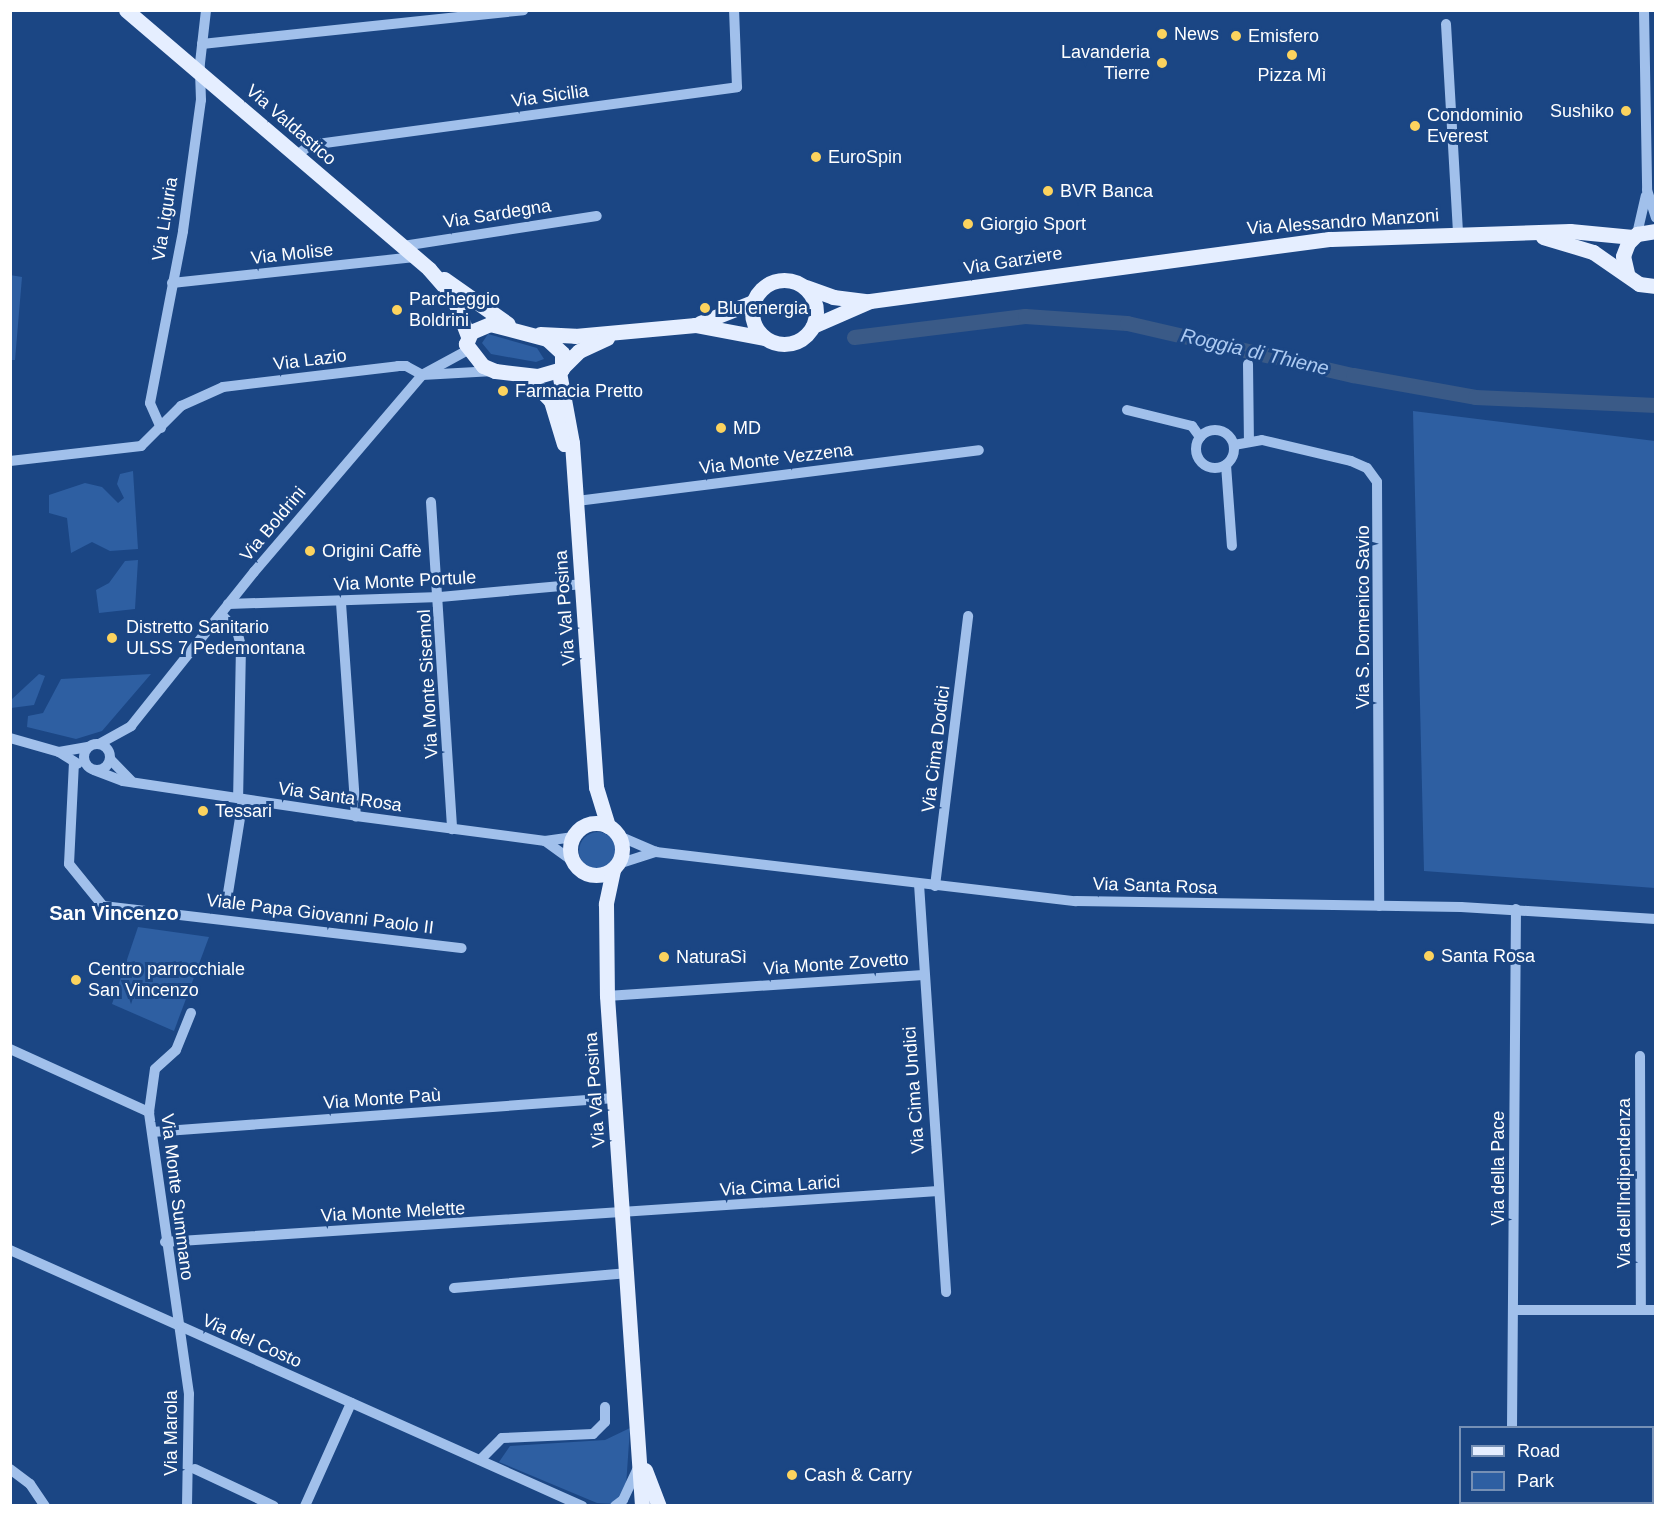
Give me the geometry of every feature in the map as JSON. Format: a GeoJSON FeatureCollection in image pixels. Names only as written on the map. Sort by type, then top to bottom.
{"type":"FeatureCollection","features":[{"type":"Feature","properties":{"kind":"main road","name":"Via Valdastico"},"geometry":{"type":"LineString","coordinates":[[126,10],[429,269],[453,297],[468,343]]}},
{"type":"Feature","properties":{"kind":"main road","name":"Via Alessandro Manzoni"},"geometry":{"type":"LineString","coordinates":[[1162,259],[1330,239],[1527,232],[1635,236],[1656,231]]}},
{"type":"Feature","properties":{"kind":"main road","name":"Via Alessandro Manzoni"},"geometry":{"type":"LineString","coordinates":[[1527,232],[1593,252],[1627,273],[1639,284],[1656,286]]}},
{"type":"Feature","properties":{"kind":"main road"},"geometry":{"type":"LineString","coordinates":[[1627,273],[1623,256],[1635,236]]}},
{"type":"Feature","properties":{"kind":"main road","name":"Via Garziere"},"geometry":{"type":"LineString","coordinates":[[695,325],[792,343],[813,326],[870,302],[1162,259]]}},
{"type":"Feature","properties":{"kind":"main road","name":"Via Valdastico"},"geometry":{"type":"LineString","coordinates":[[429,269],[524,332]]}},
{"type":"Feature","properties":{"kind":"main road","name":"Via Garziere"},"geometry":{"type":"LineString","coordinates":[[524,332],[621,333],[695,325],[753,302],[768,283],[791,280],[833,297],[870,302]]}},
{"type":"Feature","properties":{"kind":"main road"},"geometry":{"type":"LineString","coordinates":[[802,285],[814,299],[813,326]]}},
{"type":"Feature","properties":{"kind":"main road"},"geometry":{"type":"LineString","coordinates":[[753,302],[753,321],[765,338]]}},
{"type":"Feature","properties":{"kind":"main road"},"geometry":{"type":"LineString","coordinates":[[490,324],[524,332],[553,344],[562,353],[562,369],[526,375],[495,371],[483,366],[468,343],[478,327],[490,324]]}},
{"type":"Feature","properties":{"kind":"main road","name":"Via Garziere"},"geometry":{"type":"LineString","coordinates":[[562,369],[585,347],[621,333]]}},
{"type":"Feature","properties":{"kind":"main road","name":"Via Val Posina"},"geometry":{"type":"LineString","coordinates":[[562,369],[576,501],[596,787],[622,850],[606,903],[608,996],[641,1459],[642,1506]]}},
{"type":"Feature","properties":{"kind":"main road","name":"Via Val Posina"},"geometry":{"type":"LineString","coordinates":[[526,375],[551,401],[572,463]]}},
{"type":"Feature","properties":{"kind":"main road","name":"Via Val Posina"},"geometry":{"type":"LineString","coordinates":[[587,824],[596,787]]}},
{"type":"Feature","properties":{"kind":"main road"},"geometry":{"type":"LineString","coordinates":[[606,903],[586,874],[571,860],[572,837],[587,824],[613,831]]}},
{"type":"Feature","properties":{"kind":"main road"},"geometry":{"type":"LineString","coordinates":[[586,874],[600,876],[615,867]]}},
{"type":"Feature","properties":{"kind":"main road","name":"Via Val Posina"},"geometry":{"type":"LineString","coordinates":[[641,1459],[659,1506]]}},
{"type":"Feature","properties":{"kind":"street","name":"Via Liguria"},"geometry":{"type":"LineString","coordinates":[[161,428],[150,403],[183,231],[206,10]]}},
{"type":"Feature","properties":{"kind":"street"},"geometry":{"type":"LineString","coordinates":[[202,44],[523,10]]}},
{"type":"Feature","properties":{"kind":"street","name":"Via Sicilia"},"geometry":{"type":"LineString","coordinates":[[296,156],[310,145],[736,87],[734,10]]}},
{"type":"Feature","properties":{"kind":"street"},"geometry":{"type":"LineString","coordinates":[[1635,236],[1647,190],[1644,10]]}},
{"type":"Feature","properties":{"kind":"street"},"geometry":{"type":"LineString","coordinates":[[1446,24],[1458,234]]}},
{"type":"Feature","properties":{"kind":"street"},"geometry":{"type":"LineString","coordinates":[[1647,190],[1656,218]]}},
{"type":"Feature","properties":{"kind":"street","name":"Via Sardegna"},"geometry":{"type":"LineString","coordinates":[[403,246],[597,216]]}},
{"type":"Feature","properties":{"kind":"street","name":"Via Molise"},"geometry":{"type":"LineString","coordinates":[[172,282],[415,256]]}},
{"type":"Feature","properties":{"kind":"street"},"geometry":{"type":"LineString","coordinates":[[422,375],[468,343]]}},
{"type":"Feature","properties":{"kind":"street"},"geometry":{"type":"LineString","coordinates":[[1248,363],[1249,442]]}},
{"type":"Feature","properties":{"kind":"street","name":"Via Lazio"},"geometry":{"type":"LineString","coordinates":[[10,461],[132,449],[147,442],[181,406],[223,387],[406,366],[422,375]]}},
{"type":"Feature","properties":{"kind":"street"},"geometry":{"type":"LineString","coordinates":[[422,375],[495,371]]}},
{"type":"Feature","properties":{"kind":"street","name":"Via Boldrini"},"geometry":{"type":"LineString","coordinates":[[94,746],[130,726],[228,604],[422,375]]}},
{"type":"Feature","properties":{"kind":"street"},"geometry":{"type":"LineString","coordinates":[[1127,410],[1192,426],[1200,437]]}},
{"type":"Feature","properties":{"kind":"street"},"geometry":{"type":"LineString","coordinates":[[1226,465],[1209,467],[1199,460],[1196,448],[1200,437],[1217,430],[1228,435],[1234,445],[1226,465],[1232,546]]}},
{"type":"Feature","properties":{"kind":"street","name":"Via S. Domenico Savio"},"geometry":{"type":"LineString","coordinates":[[1234,445],[1262,440],[1351,461],[1367,468],[1377,482],[1379,906]]}},
{"type":"Feature","properties":{"kind":"street","name":"Via Monte Vezzena"},"geometry":{"type":"LineString","coordinates":[[576,501],[979,450]]}},
{"type":"Feature","properties":{"kind":"street","name":"Via Monte Sisemol"},"geometry":{"type":"LineString","coordinates":[[431,502],[440,597],[452,829]]}},
{"type":"Feature","properties":{"kind":"street","name":"Via Monte Portule"},"geometry":{"type":"LineString","coordinates":[[228,604],[341,603],[582,584]]}},
{"type":"Feature","properties":{"kind":"street"},"geometry":{"type":"LineString","coordinates":[[341,603],[356,816]]}},
{"type":"Feature","properties":{"kind":"street"},"geometry":{"type":"LineString","coordinates":[[220,614],[237,632],[241,646],[240,799],[228,893]]}},
{"type":"Feature","properties":{"kind":"street","name":"Via Cima Dodici"},"geometry":{"type":"LineString","coordinates":[[935,886],[969,616]]}},
{"type":"Feature","properties":{"kind":"street"},"geometry":{"type":"LineString","coordinates":[[10,738],[59,752],[94,746],[106,748],[110,759],[131,781]]}},
{"type":"Feature","properties":{"kind":"street"},"geometry":{"type":"LineString","coordinates":[[94,746],[83,759],[90,768],[106,767],[110,759]]}},
{"type":"Feature","properties":{"kind":"street","name":"Via Santa Rosa"},"geometry":{"type":"LineString","coordinates":[[59,752],[74,762],[131,781],[240,799],[545,842],[572,837]]}},
{"type":"Feature","properties":{"kind":"street","name":"Viale Papa Giovanni Paolo II"},"geometry":{"type":"LineString","coordinates":[[74,762],[69,864],[103,906],[462,948]]}},
{"type":"Feature","properties":{"kind":"street","name":"Via Santa Rosa"},"geometry":{"type":"LineString","coordinates":[[613,831],[656,852],[1076,901],[1516,909],[1656,919]]}},
{"type":"Feature","properties":{"kind":"street","name":"Via Santa Rosa"},"geometry":{"type":"LineString","coordinates":[[545,842],[571,860]]}},
{"type":"Feature","properties":{"kind":"street","name":"Via Santa Rosa"},"geometry":{"type":"LineString","coordinates":[[615,867],[656,852]]}},
{"type":"Feature","properties":{"kind":"street","name":"Via Cima Undici"},"geometry":{"type":"LineString","coordinates":[[919,884],[923,975],[946,1292]]}},
{"type":"Feature","properties":{"kind":"street","name":"Via della Pace"},"geometry":{"type":"LineString","coordinates":[[1512,1426],[1516,909]]}},
{"type":"Feature","properties":{"kind":"street","name":"Via Monte Zovetto"},"geometry":{"type":"LineString","coordinates":[[608,996],[923,975]]}},
{"type":"Feature","properties":{"kind":"street","name":"Via Monte Summano"},"geometry":{"type":"LineString","coordinates":[[178,1326],[148,1112],[155,1069],[176,1050],[191,1013]]}},
{"type":"Feature","properties":{"kind":"street"},"geometry":{"type":"LineString","coordinates":[[10,1050],[148,1112]]}},
{"type":"Feature","properties":{"kind":"street","name":"Via dell'Indipendenza"},"geometry":{"type":"LineString","coordinates":[[1640,1056],[1641,1310]]}},
{"type":"Feature","properties":{"kind":"street","name":"Via Monte Paù"},"geometry":{"type":"LineString","coordinates":[[152,1132],[615,1098]]}},
{"type":"Feature","properties":{"kind":"street","name":"Via Cima Larici"},"geometry":{"type":"LineString","coordinates":[[623,1214],[938,1191]]}},
{"type":"Feature","properties":{"kind":"street","name":"Via Monte Melette"},"geometry":{"type":"LineString","coordinates":[[165,1242],[623,1214]]}},
{"type":"Feature","properties":{"kind":"street","name":"Via del Costo"},"geometry":{"type":"LineString","coordinates":[[10,1250],[582,1506]]}},
{"type":"Feature","properties":{"kind":"street"},"geometry":{"type":"LineString","coordinates":[[454,1288],[628,1273]]}},
{"type":"Feature","properties":{"kind":"street"},"geometry":{"type":"LineString","coordinates":[[1514,1310],[1656,1310]]}},
{"type":"Feature","properties":{"kind":"street","name":"Via Marola"},"geometry":{"type":"LineString","coordinates":[[178,1326],[189,1394],[187,1506]]}},
{"type":"Feature","properties":{"kind":"street"},"geometry":{"type":"LineString","coordinates":[[305,1506],[351,1403]]}},
{"type":"Feature","properties":{"kind":"street"},"geometry":{"type":"LineString","coordinates":[[480,1460],[502,1438],[593,1434],[605,1422],[605,1407]]}},
{"type":"Feature","properties":{"kind":"street"},"geometry":{"type":"LineString","coordinates":[[615,1506],[623,1500],[634,1482],[641,1459]]}},
{"type":"Feature","properties":{"kind":"street"},"geometry":{"type":"LineString","coordinates":[[195,1468],[274,1506]]}},
{"type":"Feature","properties":{"kind":"street"},"geometry":{"type":"LineString","coordinates":[[10,1469],[30,1484],[45,1506]]}},
{"type":"Feature","properties":{"kind":"green space"},"geometry":{"type":"Polygon","coordinates":[[[10,275],[22,277],[15,360],[11,360],[10,275]]]}},
{"type":"Feature","properties":{"kind":"green space"},"geometry":{"type":"Polygon","coordinates":[[[488,334],[537,348],[544,359],[536,362],[491,354],[482,343],[488,334]]]}},
{"type":"Feature","properties":{"kind":"green space"},"geometry":{"type":"Polygon","coordinates":[[[1413,411],[1655,441],[1655,888],[1424,871],[1413,411]]]}},
{"type":"Feature","properties":{"kind":"green space"},"geometry":{"type":"Polygon","coordinates":[[[133,471],[138,549],[110,551],[92,542],[71,553],[67,518],[49,513],[49,495],[85,483],[102,487],[118,503],[124,498],[117,484],[120,474],[133,471]]]}},
{"type":"Feature","properties":{"kind":"green space"},"geometry":{"type":"Polygon","coordinates":[[[138,560],[135,609],[99,613],[96,590],[109,583],[125,561],[138,560]]]}},
{"type":"Feature","properties":{"kind":"green space"},"geometry":{"type":"Polygon","coordinates":[[[39,674],[45,676],[34,705],[11,708],[11,700],[39,674]]]}},
{"type":"Feature","properties":{"kind":"green space"},"geometry":{"type":"Polygon","coordinates":[[[151,674],[102,731],[76,739],[27,727],[28,716],[43,713],[61,679],[151,674]]]}},
{"type":"Feature","properties":{"kind":"green space"},"geometry":{"type":"Polygon","coordinates":[[[598,832],[611,838],[617,851],[611,864],[598,870],[585,864],[579,851],[585,838],[598,832]]]}},
{"type":"Feature","properties":{"kind":"green space"},"geometry":{"type":"Polygon","coordinates":[[[138,927],[209,937],[174,1031],[112,1004],[138,927]]]}},
{"type":"Feature","properties":{"kind":"green space"},"geometry":{"type":"Polygon","coordinates":[[[630,1428],[626,1486],[614,1504],[597,1503],[499,1462],[510,1446],[605,1440],[630,1428]]]}},
{"type":"Feature","properties":{"kind":"waterway","name":"Roggia di Thiene"},"geometry":{"type":"LineString","coordinates":[[854,337],[1025,316],[1127,323],[1353,375],[1475,397],[1656,405]]}},
{"type":"Feature","properties":{"kind":"place","name":"News"},"geometry":{"type":"Point","coordinates":[1162,34]}},
{"type":"Feature","properties":{"kind":"place","name":"Emisfero"},"geometry":{"type":"Point","coordinates":[1236,36]}},
{"type":"Feature","properties":{"kind":"place","name":"Pizza Mì"},"geometry":{"type":"Point","coordinates":[1292,55]}},
{"type":"Feature","properties":{"kind":"place","name":"Lavanderia Tierre"},"geometry":{"type":"Point","coordinates":[1162,63]}},
{"type":"Feature","properties":{"kind":"place","name":"Sushiko"},"geometry":{"type":"Point","coordinates":[1626,111]}},
{"type":"Feature","properties":{"kind":"place","name":"Condominio Everest"},"geometry":{"type":"Point","coordinates":[1415,126]}},
{"type":"Feature","properties":{"kind":"place","name":"EuroSpin"},"geometry":{"type":"Point","coordinates":[816,157]}},
{"type":"Feature","properties":{"kind":"place","name":"BVR Banca"},"geometry":{"type":"Point","coordinates":[1048,191]}},
{"type":"Feature","properties":{"kind":"place","name":"Giorgio Sport"},"geometry":{"type":"Point","coordinates":[968,224]}},
{"type":"Feature","properties":{"kind":"place","name":"Blu energia"},"geometry":{"type":"Point","coordinates":[705,308]}},
{"type":"Feature","properties":{"kind":"place","name":"Parcheggio Boldrini"},"geometry":{"type":"Point","coordinates":[397,310]}},
{"type":"Feature","properties":{"kind":"place","name":"Farmacia Pretto"},"geometry":{"type":"Point","coordinates":[503,391]}},
{"type":"Feature","properties":{"kind":"place","name":"MD"},"geometry":{"type":"Point","coordinates":[721,428]}},
{"type":"Feature","properties":{"kind":"place","name":"Origini Caffè"},"geometry":{"type":"Point","coordinates":[310,551]}},
{"type":"Feature","properties":{"kind":"place","name":"Distretto Sanitario ULSS 7 Pedemontana"},"geometry":{"type":"Point","coordinates":[112,638]}},
{"type":"Feature","properties":{"kind":"place","name":"Tessari"},"geometry":{"type":"Point","coordinates":[203,811]}},
{"type":"Feature","properties":{"kind":"place","name":"Santa Rosa"},"geometry":{"type":"Point","coordinates":[1429,956]}},
{"type":"Feature","properties":{"kind":"place","name":"NaturaSì"},"geometry":{"type":"Point","coordinates":[664,957]}},
{"type":"Feature","properties":{"kind":"place","name":"Centro parrocchiale San Vincenzo"},"geometry":{"type":"Point","coordinates":[76,980]}},
{"type":"Feature","properties":{"kind":"place","name":"Cash & Carry"},"geometry":{"type":"Point","coordinates":[792,1475]}},
{"type":"Feature","properties":{"kind":"district","name":"San Vincenzo"},"geometry":{"type":"Point","coordinates":[114,913]}}]}
